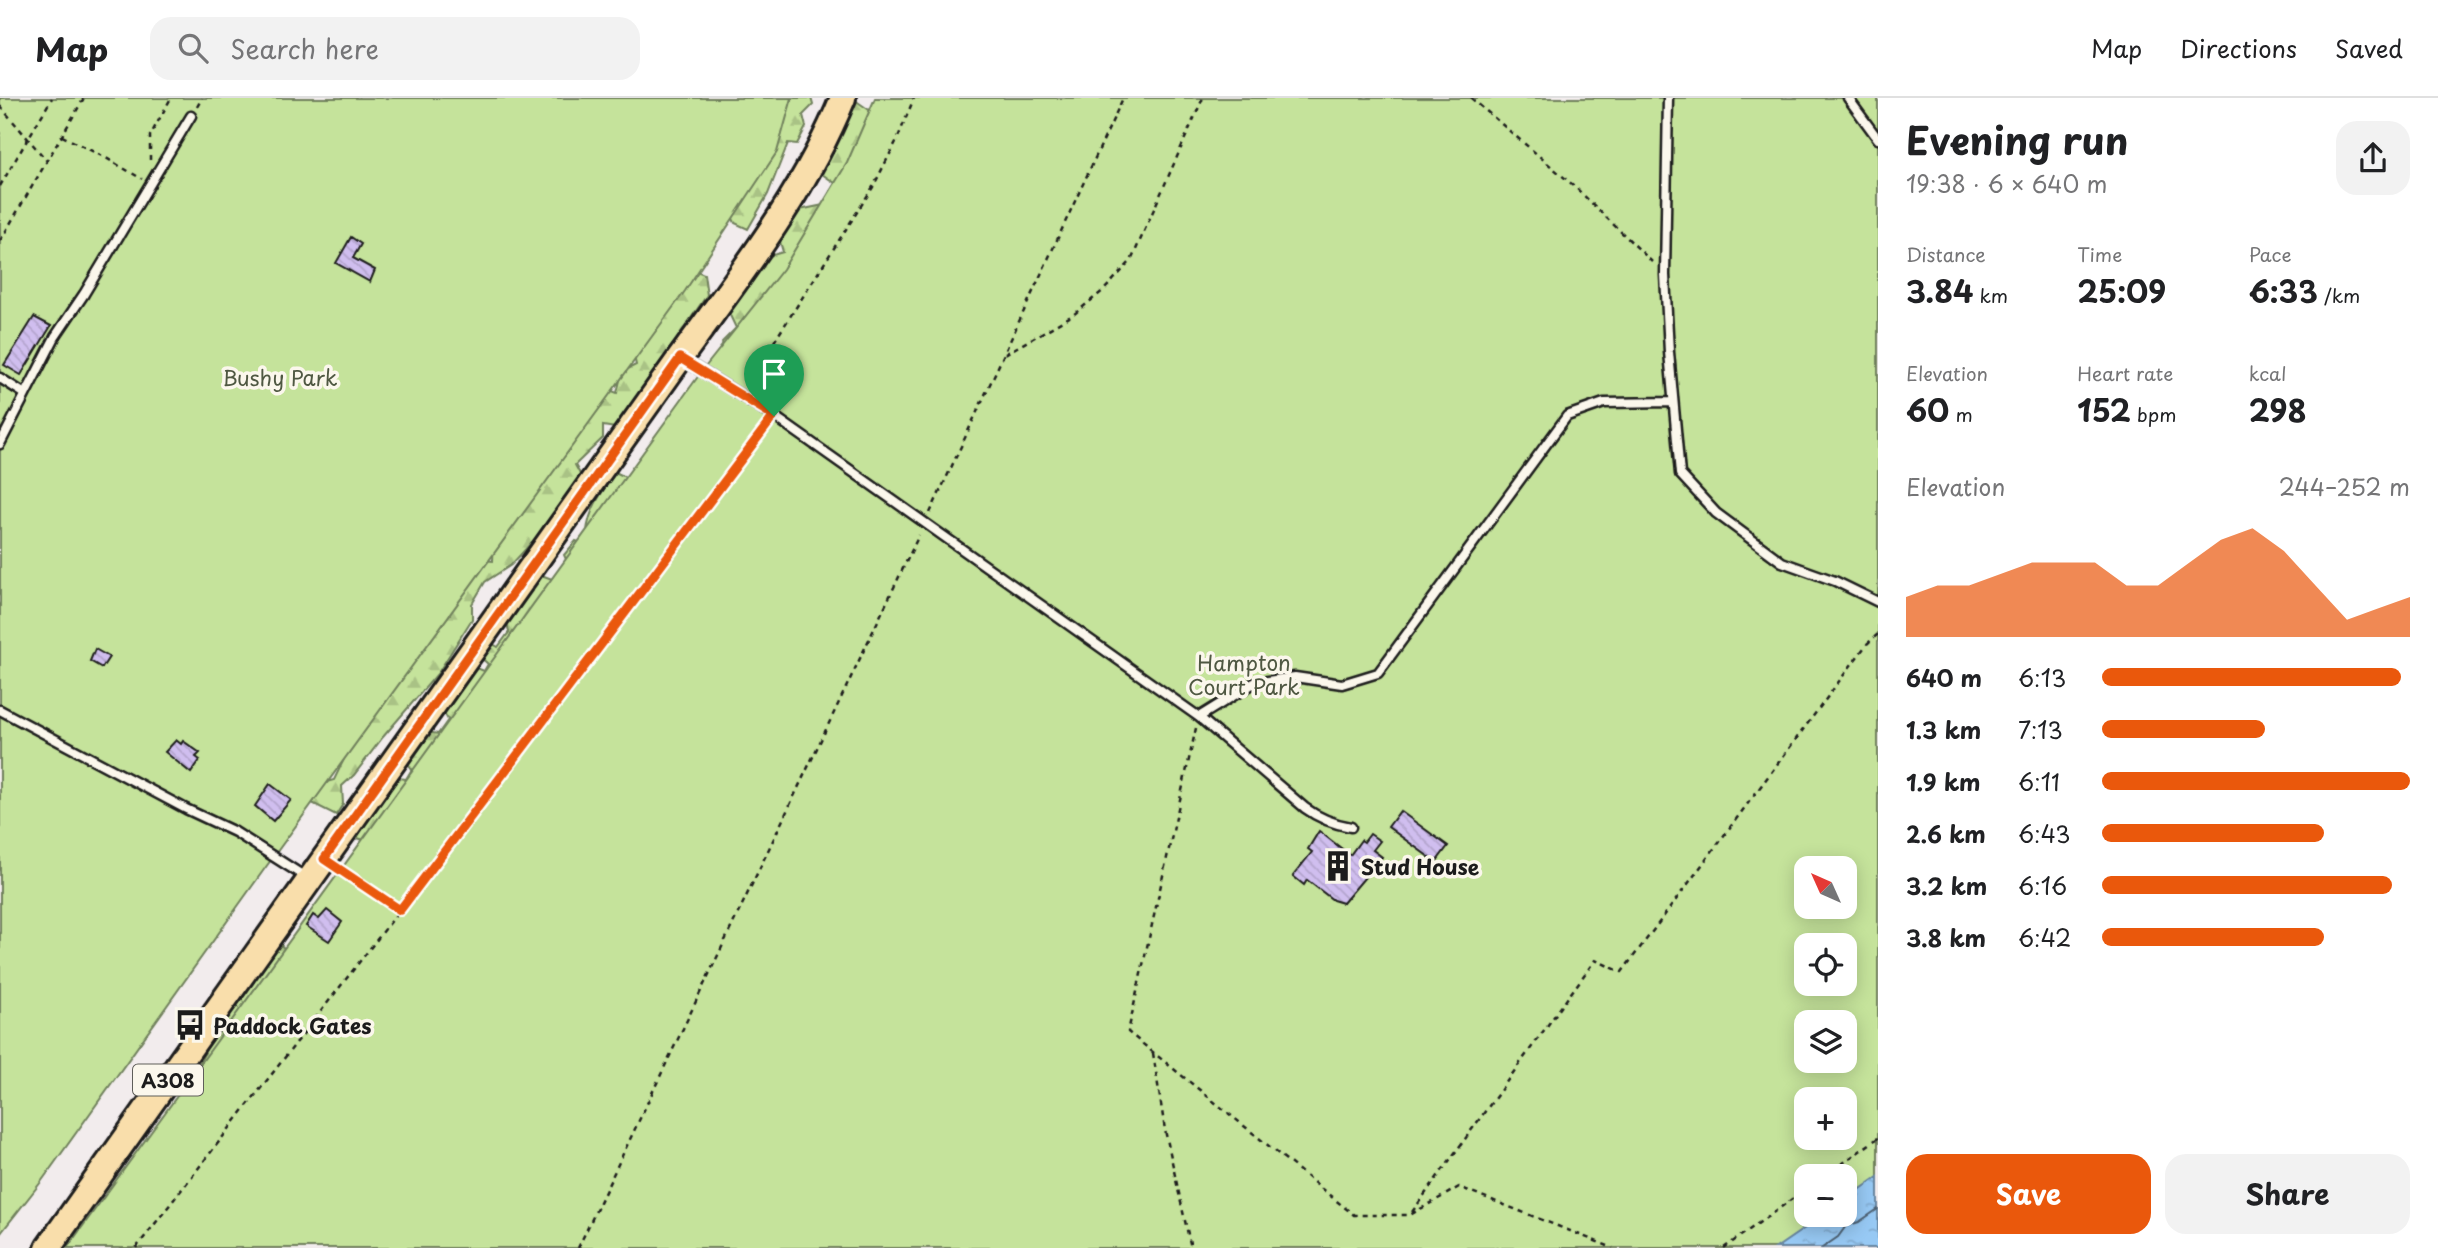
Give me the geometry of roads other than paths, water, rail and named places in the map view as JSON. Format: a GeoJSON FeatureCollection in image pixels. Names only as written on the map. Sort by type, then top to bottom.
{"type":"FeatureCollection","features":[{"type":"Feature","properties":{"kind":"main road","name":"A308"},"geometry":{"type":"LineString","coordinates":[[48,1248],[776,226],[811,165],[844,98]]}},
{"type":"Feature","properties":{"kind":"lane"},"geometry":{"type":"LineString","coordinates":[[1668,98],[1665,275],[1680,474],[1716,513],[1782,562],[1835,581],[1878,602]]}},
{"type":"Feature","properties":{"kind":"lane"},"geometry":{"type":"LineString","coordinates":[[1848,98],[1878,139]]}},
{"type":"Feature","properties":{"kind":"lane"},"geometry":{"type":"LineString","coordinates":[[0,444],[55,337],[84,294],[191,116]]}},
{"type":"Feature","properties":{"kind":"lane"},"geometry":{"type":"LineString","coordinates":[[680,358],[774,416],[1199,718],[1305,808],[1328,822],[1351,827]]}},
{"type":"Feature","properties":{"kind":"lane"},"geometry":{"type":"LineString","coordinates":[[0,378],[25,394]]}},
{"type":"Feature","properties":{"kind":"lane"},"geometry":{"type":"LineString","coordinates":[[1199,718],[1254,683],[1295,677],[1342,684],[1378,673],[1567,416],[1604,403],[1673,402]]}},
{"type":"Feature","properties":{"kind":"lane"},"geometry":{"type":"LineString","coordinates":[[0,710],[186,809],[235,832],[309,880]]}},
{"type":"Feature","properties":{"kind":"water"},"geometry":{"type":"Polygon","coordinates":[[[1878,1177],[1878,1248],[1776,1248],[1807,1227],[1857,1227],[1857,1192],[1878,1177]]]}},
{"type":"Feature","properties":{"kind":"place","name":"Stud House"},"geometry":{"type":"Point","coordinates":[1338,866]}},
{"type":"Feature","properties":{"kind":"place","name":"Paddock Gates"},"geometry":{"type":"Point","coordinates":[190,1025]}},
{"type":"Feature","properties":{"kind":"park label","name":"Bushy Park"},"geometry":{"type":"Point","coordinates":[280,377]}},
{"type":"Feature","properties":{"kind":"park label","name":"Hampton Court Park"},"geometry":{"type":"Point","coordinates":[1244,674]}}]}
